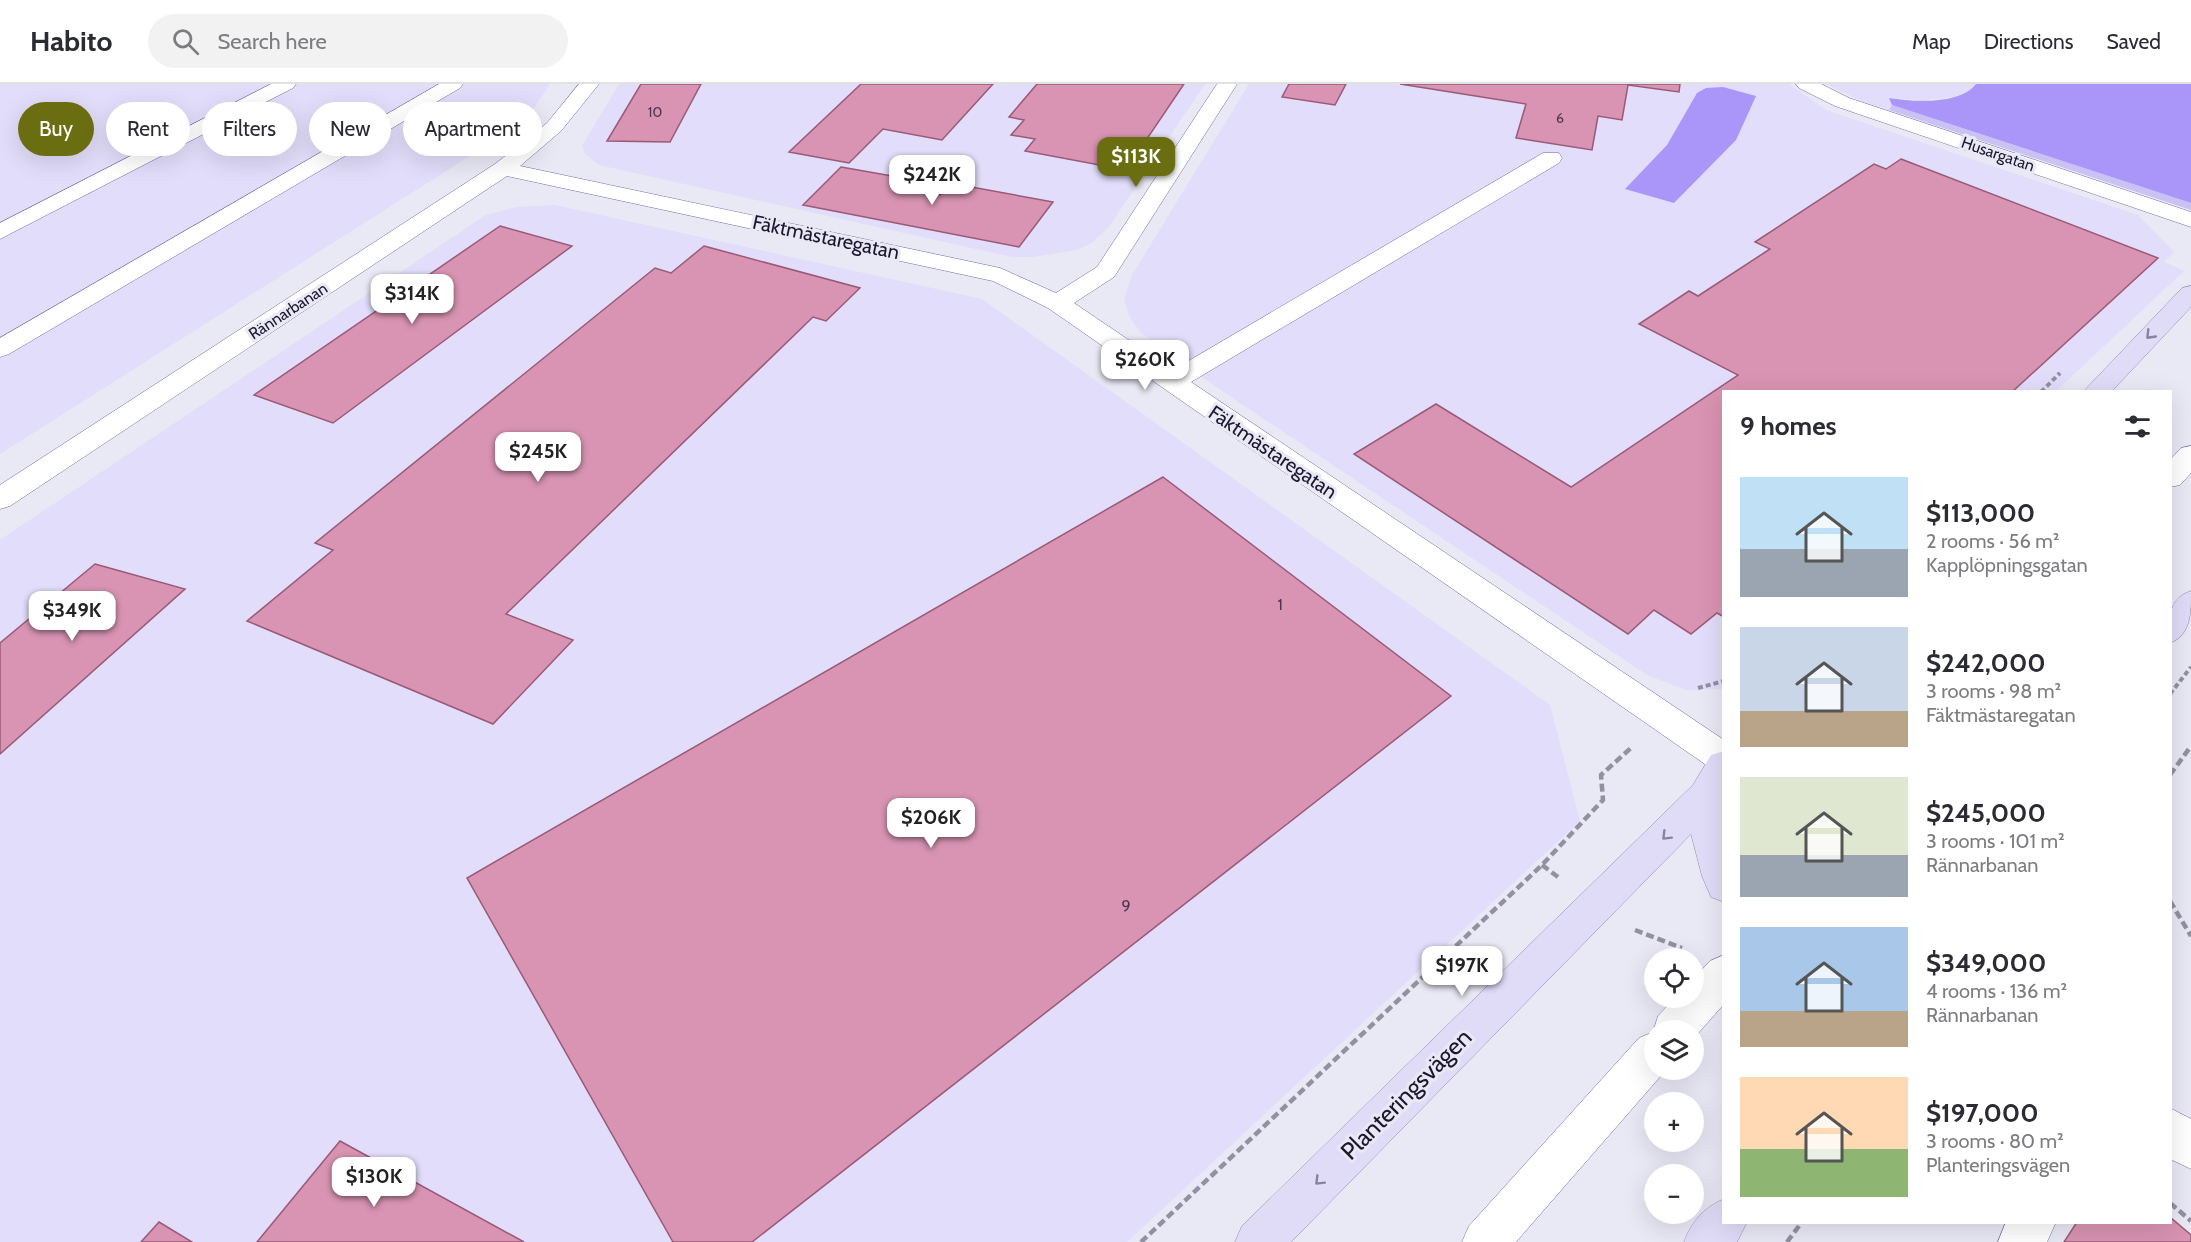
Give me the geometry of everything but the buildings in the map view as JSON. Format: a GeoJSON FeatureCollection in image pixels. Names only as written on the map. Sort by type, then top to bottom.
{"type":"FeatureCollection","features":[{"type":"Feature","properties":{"kind":"main road"},"geometry":{"type":"LineString","coordinates":[[2098,390],[2191,293]]}},
{"type":"Feature","properties":{"kind":"main road"},"geometry":{"type":"LineString","coordinates":[[2172,628],[2191,603]]}},
{"type":"Feature","properties":{"kind":"main road"},"geometry":{"type":"LineString","coordinates":[[1718,773],[1709,828],[1716,866],[1722,880]]}},
{"type":"Feature","properties":{"kind":"main road","name":"Planteringsvägen"},"geometry":{"type":"LineString","coordinates":[[1258,1242],[1718,773]]}},
{"type":"Feature","properties":{"kind":"main road"},"geometry":{"type":"LineString","coordinates":[[1707,1242],[1722,1224]]}},
{"type":"Feature","properties":{"kind":"street"},"geometry":{"type":"LineString","coordinates":[[0,232],[286,84]]}},
{"type":"Feature","properties":{"kind":"street"},"geometry":{"type":"LineString","coordinates":[[0,349],[453,84]]}},
{"type":"Feature","properties":{"kind":"street","name":"Rännarbanan"},"geometry":{"type":"LineString","coordinates":[[0,499],[503,169],[554,127],[590,84]]}},
{"type":"Feature","properties":{"kind":"street"},"geometry":{"type":"LineString","coordinates":[[1057,303],[1106,272],[1227,84]]}},
{"type":"Feature","properties":{"kind":"street","name":"Husargatan"},"geometry":{"type":"LineString","coordinates":[[1806,84],[1842,102],[2191,220]]}},
{"type":"Feature","properties":{"kind":"street"},"geometry":{"type":"LineString","coordinates":[[1171,382],[1551,158]]}},
{"type":"Feature","properties":{"kind":"street","name":"Fäktmästaregatan"},"geometry":{"type":"LineString","coordinates":[[503,169],[1000,275],[1057,303],[1663,719],[1718,773]]}},
{"type":"Feature","properties":{"kind":"street"},"geometry":{"type":"LineString","coordinates":[[2172,476],[2191,455]]}},
{"type":"Feature","properties":{"kind":"street"},"geometry":{"type":"LineString","coordinates":[[1682,1020],[1722,976]]}},
{"type":"Feature","properties":{"kind":"street"},"geometry":{"type":"LineString","coordinates":[[1485,1242],[1644,1063]]}},
{"type":"Feature","properties":{"kind":"street"},"geometry":{"type":"LineString","coordinates":[[2172,1132],[2191,1147]]}},
{"type":"Feature","properties":{"kind":"street"},"geometry":{"type":"LineString","coordinates":[[2021,1242],[2032,1224]]}},
{"type":"Feature","properties":{"kind":"path"},"geometry":{"type":"LineString","coordinates":[[2172,691],[2191,667]]}},
{"type":"Feature","properties":{"kind":"path"},"geometry":{"type":"LineString","coordinates":[[1141,1242],[1542,865],[1603,800],[1601,775],[1698,688],[1722,682]]}},
{"type":"Feature","properties":{"kind":"path"},"geometry":{"type":"LineString","coordinates":[[2172,773],[2191,746]]}},
{"type":"Feature","properties":{"kind":"path"},"geometry":{"type":"LineString","coordinates":[[2172,904],[2191,936]]}},
{"type":"Feature","properties":{"kind":"path"},"geometry":{"type":"LineString","coordinates":[[2172,1205],[2191,1221]]}},
{"type":"Feature","properties":{"kind":"path"},"geometry":{"type":"LineString","coordinates":[[1787,1242],[1800,1224]]}},
{"type":"Feature","properties":{"kind":"shaded area"},"geometry":{"type":"Polygon","coordinates":[[[0,84],[550,84],[538,102],[403,102],[403,156],[470,156],[0,454],[0,84]]]}},
{"type":"Feature","properties":{"kind":"shaded area"},"geometry":{"type":"Polygon","coordinates":[[[619,84],[1205,84],[1108,228],[1090,244],[1076,250],[1033,257],[1012,257],[599,165],[585,154],[582,146],[619,84]]]}},
{"type":"Feature","properties":{"kind":"shaded area"},"geometry":{"type":"Polygon","coordinates":[[[1249,84],[1789,84],[1826,110],[2138,215],[2174,252],[2164,262],[2184,271],[2057,390],[1722,390],[1722,689],[1686,690],[1647,675],[1222,391],[1141,333],[1129,316],[1124,299],[1132,275],[1249,84]],[[1697,93],[1667,145],[1626,189],[1674,203],[1697,93]]]}},
{"type":"Feature","properties":{"kind":"shaded area"},"geometry":{"type":"Polygon","coordinates":[[[1826,84],[1976,84],[1970,92],[1952,97],[1922,100],[1890,98],[1892,105],[1889,110],[1866,103],[1826,84]]]}},
{"type":"Feature","properties":{"kind":"shaded area"},"geometry":{"type":"Polygon","coordinates":[[[1976,84],[2191,84],[2191,203],[1892,105],[1889,98],[1923,101],[1948,99],[1969,91],[1976,84]]]}},
{"type":"Feature","properties":{"kind":"shaded area"},"geometry":{"type":"Polygon","coordinates":[[[1723,87],[1756,96],[1736,140],[1674,203],[1625,189],[1667,145],[1697,93],[1706,88],[1723,87]]]}},
{"type":"Feature","properties":{"kind":"shaded area"},"geometry":{"type":"Polygon","coordinates":[[[1892,105],[2191,203],[2191,210],[1889,110],[1892,105]]]}},
{"type":"Feature","properties":{"kind":"shaded area"},"geometry":{"type":"Polygon","coordinates":[[[555,205],[982,299],[1550,705],[1580,821],[1127,1242],[0,1242],[0,540],[486,215],[517,207],[555,205]]]}}]}
